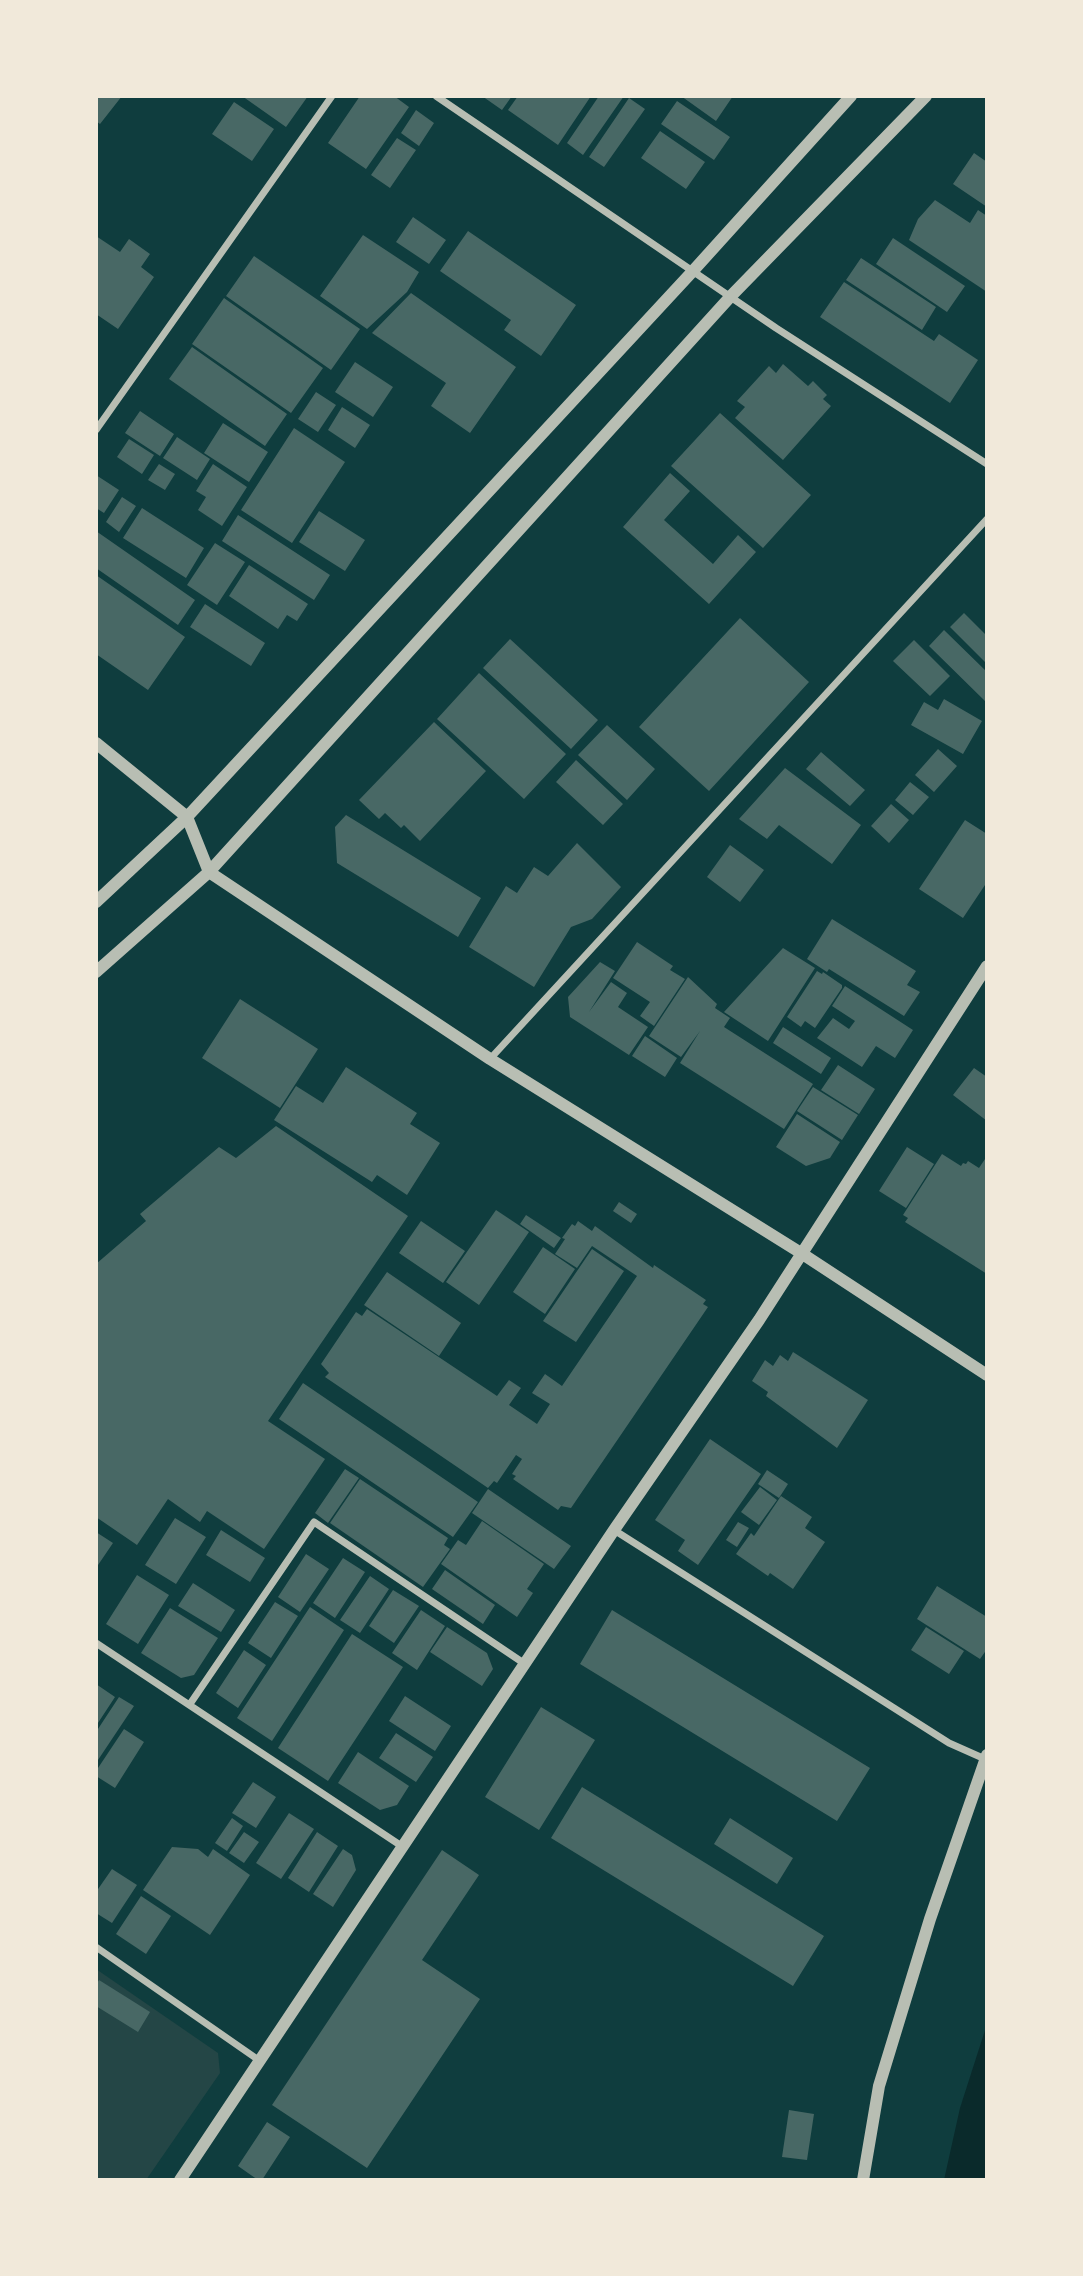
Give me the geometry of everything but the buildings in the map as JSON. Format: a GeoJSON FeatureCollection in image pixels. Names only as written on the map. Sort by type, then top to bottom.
{"type":"FeatureCollection","features":[{"type":"Feature","properties":{"kind":"street"},"geometry":{"type":"LineString","coordinates":[[96,430],[332,96]]}},
{"type":"Feature","properties":{"kind":"street"},"geometry":{"type":"LineString","coordinates":[[436,96],[692,272],[987,464]]}},
{"type":"Feature","properties":{"kind":"street"},"geometry":{"type":"LineString","coordinates":[[96,902],[187,817],[692,272],[851,96]]}},
{"type":"Feature","properties":{"kind":"street"},"geometry":{"type":"LineString","coordinates":[[96,972],[209,872],[731,296],[926,96]]}},
{"type":"Feature","properties":{"kind":"street"},"geometry":{"type":"LineString","coordinates":[[490,1059],[987,519]]}},
{"type":"Feature","properties":{"kind":"street"},"geometry":{"type":"LineString","coordinates":[[96,743],[187,817],[209,872],[490,1059],[801,1253],[987,1375]]}},
{"type":"Feature","properties":{"kind":"street"},"geometry":{"type":"LineString","coordinates":[[180,2180],[614,1530],[759,1320],[987,966]]}},
{"type":"Feature","properties":{"kind":"street"},"geometry":{"type":"LineString","coordinates":[[190,1704],[314,1522],[525,1664]]}},
{"type":"Feature","properties":{"kind":"street"},"geometry":{"type":"LineString","coordinates":[[614,1530],[949,1743],[986,1757],[930,1919],[879,2086],[863,2180]]}},
{"type":"Feature","properties":{"kind":"street"},"geometry":{"type":"LineString","coordinates":[[96,1643],[403,1847]]}},
{"type":"Feature","properties":{"kind":"street"},"geometry":{"type":"LineString","coordinates":[[96,1947],[260,2061]]}},
{"type":"Feature","properties":{"kind":"shaded area"},"geometry":{"type":"Polygon","coordinates":[[[96,1969],[218,2053],[220,2073],[146,2180],[96,2180],[96,1969]]]}},
{"type":"Feature","properties":{"kind":"shaded area"},"geometry":{"type":"Polygon","coordinates":[[[987,2024],[987,2180],[944,2180],[960,2108],[987,2024]]]}}]}
